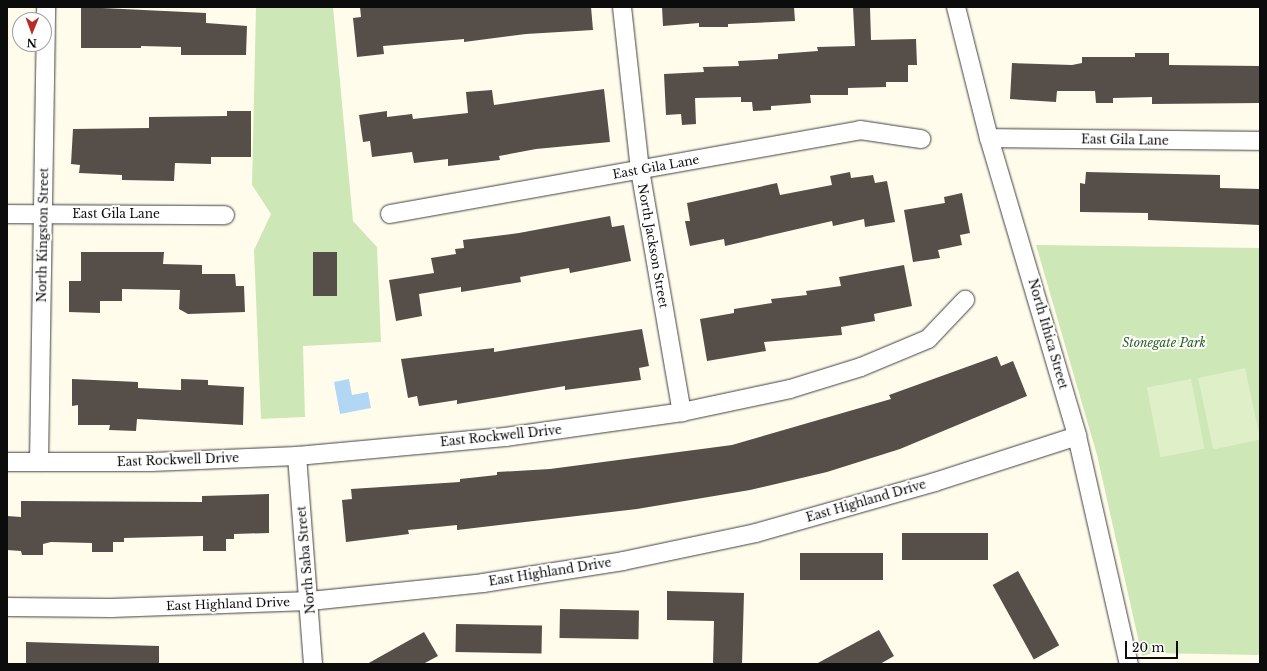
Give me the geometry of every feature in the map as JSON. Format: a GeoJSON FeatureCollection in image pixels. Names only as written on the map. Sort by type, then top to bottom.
{"type":"FeatureCollection","features":[{"type":"Feature","properties":{"kind":"street","name":"North Kingston Street"},"geometry":{"type":"LineString","coordinates":[[39,462],[46,7]]}},
{"type":"Feature","properties":{"kind":"street","name":"North Jackson Street"},"geometry":{"type":"LineString","coordinates":[[622,7],[640,170],[682,412]]}},
{"type":"Feature","properties":{"kind":"street","name":"North Ithica Street"},"geometry":{"type":"LineString","coordinates":[[956,7],[989,138],[1077,436],[1129,664]]}},
{"type":"Feature","properties":{"kind":"street","name":"East Gila Lane"},"geometry":{"type":"LineString","coordinates":[[390,214],[860,130],[921,139]]}},
{"type":"Feature","properties":{"kind":"street","name":"East Gila Lane"},"geometry":{"type":"LineString","coordinates":[[989,138],[1260,141]]}},
{"type":"Feature","properties":{"kind":"street","name":"East Gila Lane"},"geometry":{"type":"LineString","coordinates":[[7,214],[225,215]]}},
{"type":"Feature","properties":{"kind":"street","name":"East Rockwell Drive"},"geometry":{"type":"LineString","coordinates":[[7,462],[297,456],[505,437],[682,412],[790,389],[861,367],[928,339],[965,300]]}},
{"type":"Feature","properties":{"kind":"street","name":"East Highland Drive"},"geometry":{"type":"LineString","coordinates":[[7,607],[111,608],[310,601],[483,583],[623,561],[749,534],[935,482],[1077,436]]}},
{"type":"Feature","properties":{"kind":"street","name":"North Saba Street"},"geometry":{"type":"LineString","coordinates":[[297,456],[310,601],[313,664]]}},
{"type":"Feature","properties":{"kind":"green space"},"geometry":{"type":"Polygon","coordinates":[[[256,7],[333,7],[353,221],[377,247],[381,342],[303,346],[305,417],[261,419],[254,250],[271,214],[252,185],[256,7]]]}},
{"type":"Feature","properties":{"kind":"green space","name":"Stonegate Park"},"geometry":{"type":"Polygon","coordinates":[[[1036,245],[1260,248],[1260,655],[1153,653],[1142,656],[1097,455],[1036,245]]]}},
{"type":"Feature","properties":{"kind":"green space"},"geometry":{"type":"Polygon","coordinates":[[[1245,368],[1260,439],[1213,449],[1198,378],[1245,368]]]}},
{"type":"Feature","properties":{"kind":"green space"},"geometry":{"type":"Polygon","coordinates":[[[1191,379],[1205,449],[1160,457],[1147,388],[1191,379]]]}},
{"type":"Feature","properties":{"kind":"water"},"geometry":{"type":"Polygon","coordinates":[[[349,379],[352,395],[368,392],[371,408],[340,414],[334,382],[349,379]]]}},
{"type":"Feature","properties":{"kind":"building"},"geometry":{"type":"Polygon","coordinates":[[[81,7],[206,13],[206,23],[247,26],[246,55],[181,55],[181,47],[141,46],[141,48],[81,48],[81,7]]]}},
{"type":"Feature","properties":{"kind":"building"},"geometry":{"type":"Polygon","coordinates":[[[360,7],[591,7],[593,30],[526,34],[464,42],[464,39],[383,46],[384,54],[357,57],[353,18],[361,17],[360,7]]]}},
{"type":"Feature","properties":{"kind":"building"},"geometry":{"type":"Polygon","coordinates":[[[662,7],[794,7],[795,21],[728,24],[728,27],[699,27],[699,23],[663,26],[662,7]]]}},
{"type":"Feature","properties":{"kind":"building"},"geometry":{"type":"Polygon","coordinates":[[[853,7],[870,7],[871,40],[916,39],[917,65],[908,65],[908,82],[886,82],[886,87],[848,88],[848,95],[810,95],[811,103],[771,106],[771,110],[753,111],[752,102],[741,102],[741,97],[695,98],[696,124],[682,125],[681,114],[666,115],[664,74],[704,72],[703,67],[739,66],[738,61],[778,59],[778,54],[818,51],[817,47],[855,46],[853,7]]]}},
{"type":"Feature","properties":{"kind":"building"},"geometry":{"type":"Polygon","coordinates":[[[1135,53],[1169,53],[1169,65],[1260,66],[1260,103],[1152,104],[1152,97],[1113,98],[1113,103],[1096,103],[1095,91],[1057,91],[1056,102],[1010,99],[1012,63],[1072,65],[1082,63],[1082,57],[1135,57],[1135,53]]]}},
{"type":"Feature","properties":{"kind":"building"},"geometry":{"type":"Polygon","coordinates":[[[604,89],[610,142],[536,149],[499,156],[500,160],[448,166],[448,159],[414,163],[412,152],[372,157],[370,141],[363,142],[359,115],[387,111],[387,117],[412,114],[413,119],[468,113],[466,92],[492,90],[494,105],[604,89]]]}},
{"type":"Feature","properties":{"kind":"building"},"geometry":{"type":"Polygon","coordinates":[[[227,111],[251,111],[251,157],[211,157],[211,164],[175,163],[174,181],[122,180],[122,175],[79,173],[80,165],[71,164],[73,129],[149,128],[149,117],[227,116],[227,111]]]}},
{"type":"Feature","properties":{"kind":"building"},"geometry":{"type":"Polygon","coordinates":[[[850,172],[851,178],[873,175],[875,183],[887,181],[895,222],[865,227],[864,219],[833,226],[832,221],[725,246],[724,239],[690,246],[685,221],[690,221],[687,203],[777,183],[780,195],[832,185],[830,176],[850,172]]]}},
{"type":"Feature","properties":{"kind":"building"},"geometry":{"type":"Polygon","coordinates":[[[1086,172],[1220,175],[1220,188],[1260,189],[1260,225],[1148,220],[1148,213],[1080,212],[1080,183],[1085,184],[1086,172]]]}},
{"type":"Feature","properties":{"kind":"building"},"geometry":{"type":"Polygon","coordinates":[[[962,193],[970,233],[960,235],[962,245],[938,250],[940,258],[913,262],[904,210],[945,203],[944,197],[962,193]]]}},
{"type":"Feature","properties":{"kind":"building"},"geometry":{"type":"Polygon","coordinates":[[[610,216],[612,227],[624,225],[631,261],[570,273],[569,268],[520,277],[521,282],[461,292],[461,287],[419,294],[422,316],[396,321],[389,280],[434,273],[431,258],[456,254],[455,249],[464,248],[463,240],[519,233],[610,216]]]}},
{"type":"Feature","properties":{"kind":"building"},"geometry":{"type":"Polygon","coordinates":[[[81,252],[164,252],[163,264],[202,265],[202,274],[235,274],[236,286],[244,286],[245,312],[188,314],[179,309],[180,290],[122,289],[122,301],[100,301],[100,313],[69,312],[69,281],[81,281],[81,252]]]}},
{"type":"Feature","properties":{"kind":"building"},"geometry":{"type":"Polygon","coordinates":[[[313,252],[337,252],[337,296],[313,296],[313,252]]]}},
{"type":"Feature","properties":{"kind":"building"},"geometry":{"type":"Polygon","coordinates":[[[904,265],[912,306],[874,314],[875,321],[841,327],[842,335],[764,342],[766,351],[707,361],[700,319],[734,313],[734,309],[772,303],[771,299],[807,295],[806,291],[841,286],[839,277],[904,265]]]}},
{"type":"Feature","properties":{"kind":"building"},"geometry":{"type":"Polygon","coordinates":[[[642,329],[649,366],[639,368],[641,380],[565,390],[565,386],[457,404],[457,400],[419,406],[417,396],[408,398],[401,359],[494,348],[494,352],[642,329]]]}},
{"type":"Feature","properties":{"kind":"building"},"geometry":{"type":"Polygon","coordinates":[[[997,356],[1001,366],[1013,361],[1027,396],[900,449],[827,472],[750,490],[637,509],[457,530],[457,525],[408,530],[409,534],[346,542],[342,500],[352,499],[351,489],[460,482],[460,479],[497,475],[497,472],[550,469],[732,445],[891,399],[889,395],[997,356]]]}},
{"type":"Feature","properties":{"kind":"building"},"geometry":{"type":"Polygon","coordinates":[[[72,379],[138,382],[138,388],[181,390],[181,379],[208,380],[208,385],[244,387],[243,425],[137,419],[136,431],[109,430],[110,425],[78,425],[78,405],[72,406],[72,379]]]}},
{"type":"Feature","properties":{"kind":"building"},"geometry":{"type":"Polygon","coordinates":[[[269,494],[269,533],[234,534],[234,539],[226,539],[226,551],[203,551],[203,536],[124,538],[124,542],[113,542],[113,552],[92,552],[92,543],[51,542],[43,544],[43,555],[22,555],[21,551],[7,550],[7,516],[21,517],[21,501],[202,502],[202,496],[269,494]]]}},
{"type":"Feature","properties":{"kind":"building"},"geometry":{"type":"Polygon","coordinates":[[[902,533],[988,533],[988,560],[902,560],[902,533]]]}},
{"type":"Feature","properties":{"kind":"building"},"geometry":{"type":"Polygon","coordinates":[[[800,553],[883,553],[883,580],[800,580],[800,553]]]}},
{"type":"Feature","properties":{"kind":"building"},"geometry":{"type":"Polygon","coordinates":[[[1018,571],[1059,645],[1034,659],[993,585],[1018,571]]]}},
{"type":"Feature","properties":{"kind":"building"},"geometry":{"type":"Polygon","coordinates":[[[667,591],[744,593],[742,664],[713,664],[714,621],[667,620],[667,591]]]}},
{"type":"Feature","properties":{"kind":"building"},"geometry":{"type":"Polygon","coordinates":[[[560,609],[639,610],[638,639],[559,638],[560,609]]]}},
{"type":"Feature","properties":{"kind":"building"},"geometry":{"type":"Polygon","coordinates":[[[456,624],[542,626],[541,653],[456,652],[456,624]]]}},
{"type":"Feature","properties":{"kind":"building"},"geometry":{"type":"Polygon","coordinates":[[[879,630],[894,656],[880,664],[816,664],[879,630]]]}},
{"type":"Feature","properties":{"kind":"building"},"geometry":{"type":"Polygon","coordinates":[[[424,632],[438,656],[423,664],[367,664],[424,632]]]}},
{"type":"Feature","properties":{"kind":"building"},"geometry":{"type":"Polygon","coordinates":[[[26,642],[159,646],[159,664],[26,664],[26,642]]]}}]}
